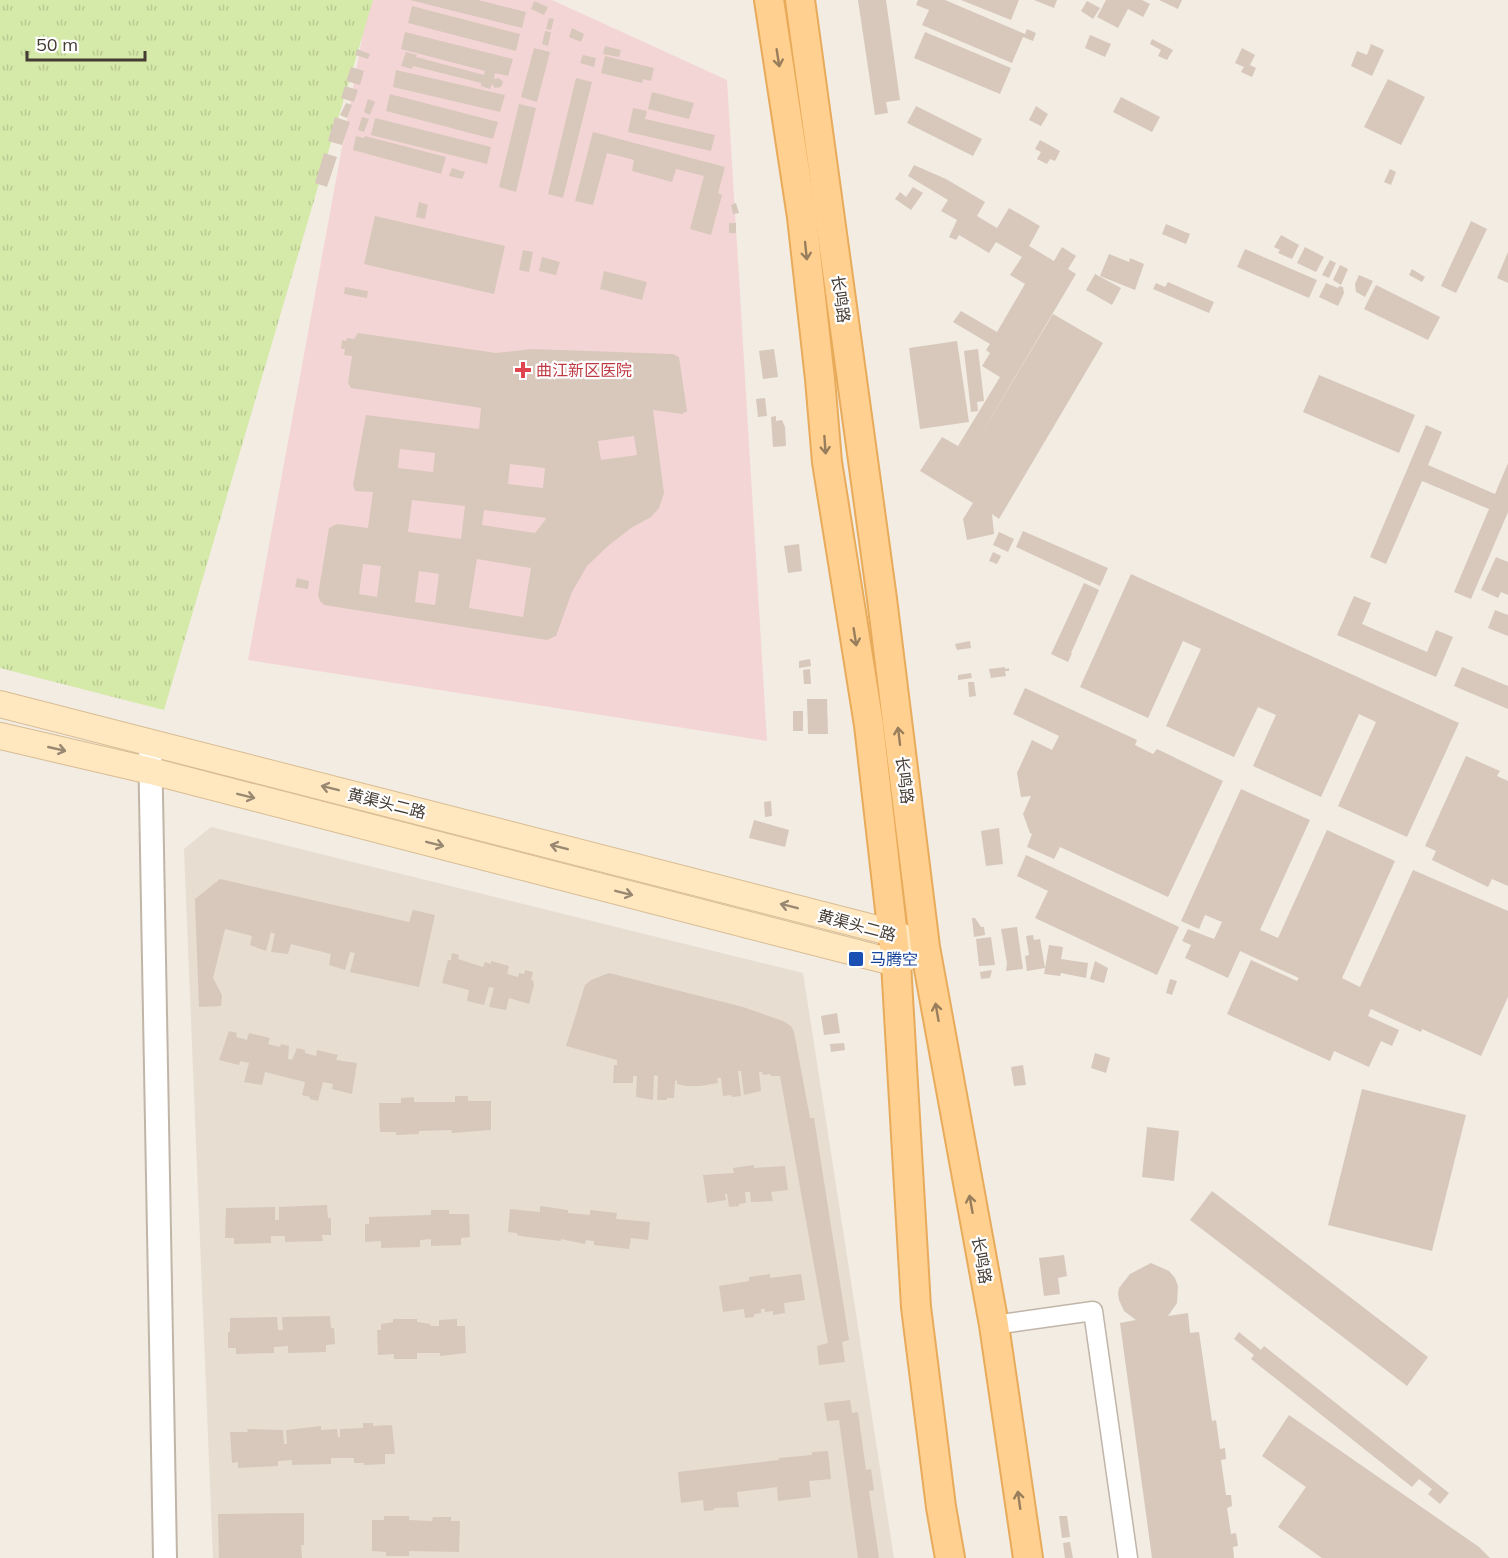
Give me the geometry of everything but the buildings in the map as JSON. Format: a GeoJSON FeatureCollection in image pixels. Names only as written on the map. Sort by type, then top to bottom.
{"type":"FeatureCollection","features":[{"type":"Feature","properties":{"kind":"main road","name":"长鸣路"},"geometry":{"type":"LineString","coordinates":[[769,0],[802,217],[820,379],[826,462],[869,725],[896,963],[916,1307],[941,1508],[950,1558]]}},
{"type":"Feature","properties":{"kind":"main road","name":"长鸣路"},"geometry":{"type":"LineString","coordinates":[[800,0],[882,599],[925,947],[994,1325],[1028,1558]]}},
{"type":"Feature","properties":{"kind":"main road","name":"黄渠头二路"},"geometry":{"type":"LineString","coordinates":[[0,704],[893,933],[925,947]]}},
{"type":"Feature","properties":{"kind":"main road","name":"黄渠头二路"},"geometry":{"type":"LineString","coordinates":[[0,736],[151,771],[896,963],[925,947]]}},
{"type":"Feature","properties":{"kind":"street"},"geometry":{"type":"LineString","coordinates":[[150,742],[165,1558]]}},
{"type":"Feature","properties":{"kind":"street"},"geometry":{"type":"LineString","coordinates":[[994,1325],[1093,1311],[1128,1558]]}},
{"type":"Feature","properties":{"kind":"shaded area","name":"曲江新区医院"},"geometry":{"type":"Polygon","coordinates":[[[369,0],[552,0],[727,80],[767,741],[248,660],[369,0]]]}},
{"type":"Feature","properties":{"kind":"shaded area"},"geometry":{"type":"Polygon","coordinates":[[[211,827],[803,973],[894,1558],[213,1558],[184,849],[211,827]]]}},
{"type":"Feature","properties":{"kind":"green space"},"geometry":{"type":"Polygon","coordinates":[[[0,0],[373,0],[164,710],[0,668],[0,0]]]}},
{"type":"Feature","properties":{"kind":"place","name":"曲江新区医院"},"geometry":{"type":"Point","coordinates":[523,370]}},
{"type":"Feature","properties":{"kind":"place","name":"马腾空"},"geometry":{"type":"Point","coordinates":[856,959]}}]}
